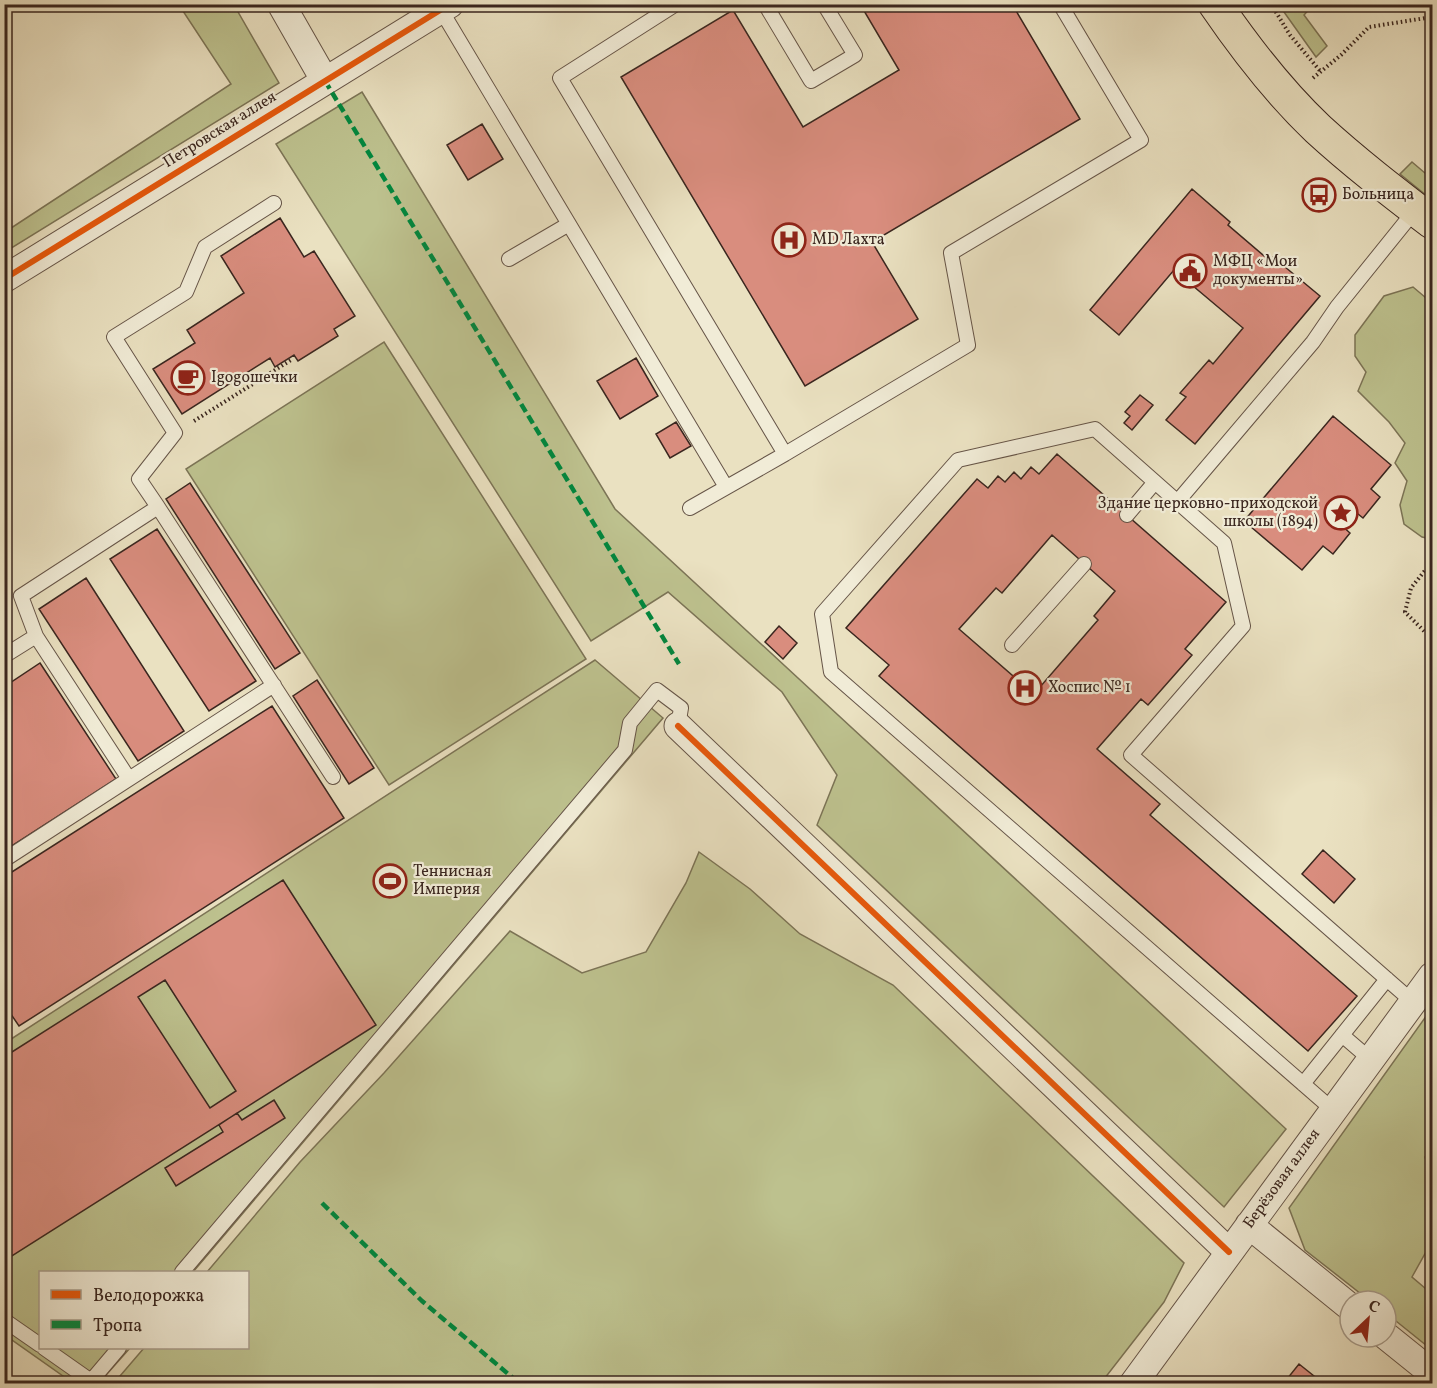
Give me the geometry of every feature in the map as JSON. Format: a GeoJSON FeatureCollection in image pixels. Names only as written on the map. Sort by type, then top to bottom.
{"type":"FeatureCollection","features":[{"type":"Feature","properties":{"kind":"main road"},"geometry":{"type":"LineString","coordinates":[[1215,4],[1243,45],[1316,127],[1351,158],[1424,215]]}},
{"type":"Feature","properties":{"kind":"street"},"geometry":{"type":"LineString","coordinates":[[281,4],[325,81]]}},
{"type":"Feature","properties":{"kind":"street","name":"Петровская аллея"},"geometry":{"type":"LineString","coordinates":[[4,279],[445,7]]}},
{"type":"Feature","properties":{"kind":"street"},"geometry":{"type":"LineString","coordinates":[[678,726],[1229,1252]]}},
{"type":"Feature","properties":{"kind":"street","name":"Берёзовая аллея"},"geometry":{"type":"LineString","coordinates":[[1133,1383],[1432,976]]}},
{"type":"Feature","properties":{"kind":"street"},"geometry":{"type":"LineString","coordinates":[[1249,1225],[1338,1296]]}},
{"type":"Feature","properties":{"kind":"street"},"geometry":{"type":"LineString","coordinates":[[1398,1346],[1432,1373]]}},
{"type":"Feature","properties":{"kind":"lane"},"geometry":{"type":"LineString","coordinates":[[676,4],[560,78],[784,454]]}},
{"type":"Feature","properties":{"kind":"lane"},"geometry":{"type":"LineString","coordinates":[[765,4],[811,81],[855,55],[825,4]]}},
{"type":"Feature","properties":{"kind":"lane"},"geometry":{"type":"LineString","coordinates":[[690,508],[968,345],[951,253],[1141,140],[1060,4]]}},
{"type":"Feature","properties":{"kind":"lane"},"geometry":{"type":"LineString","coordinates":[[445,7],[569,224],[726,487]]}},
{"type":"Feature","properties":{"kind":"lane"},"geometry":{"type":"LineString","coordinates":[[274,203],[205,247],[186,292],[114,337],[176,433],[139,479],[333,777]]}},
{"type":"Feature","properties":{"kind":"lane"},"geometry":{"type":"LineString","coordinates":[[1178,501],[1313,342],[1337,307],[1424,215]]}},
{"type":"Feature","properties":{"kind":"lane"},"geometry":{"type":"LineString","coordinates":[[509,259],[569,224]]}},
{"type":"Feature","properties":{"kind":"lane"},"geometry":{"type":"LineString","coordinates":[[1333,1110],[831,672],[822,614],[958,460],[1095,429],[1224,543],[1243,626],[1131,755],[1413,1002]]}},
{"type":"Feature","properties":{"kind":"lane"},"geometry":{"type":"LineString","coordinates":[[1127,515],[1155,482]]}},
{"type":"Feature","properties":{"kind":"lane"},"geometry":{"type":"LineString","coordinates":[[129,779],[36,636],[21,596],[158,507]]}},
{"type":"Feature","properties":{"kind":"lane"},"geometry":{"type":"LineString","coordinates":[[1012,645],[1084,564]]}},
{"type":"Feature","properties":{"kind":"lane"},"geometry":{"type":"LineString","coordinates":[[4,656],[36,636]]}},
{"type":"Feature","properties":{"kind":"lane"},"geometry":{"type":"LineString","coordinates":[[4,860],[274,685]]}},
{"type":"Feature","properties":{"kind":"lane"},"geometry":{"type":"LineString","coordinates":[[183,1271],[625,750],[630,723],[657,690],[681,708],[678,726]]}},
{"type":"Feature","properties":{"kind":"lane"},"geometry":{"type":"LineString","coordinates":[[1303,1084],[1387,979]]}},
{"type":"Feature","properties":{"kind":"lane"},"geometry":{"type":"LineString","coordinates":[[1342,1035],[1371,1060]]}},
{"type":"Feature","properties":{"kind":"lane"},"geometry":{"type":"LineString","coordinates":[[4,1320],[39,1344]]}},
{"type":"Feature","properties":{"kind":"lane"},"geometry":{"type":"LineString","coordinates":[[46,1349],[91,1381],[117,1349]]}},
{"type":"Feature","properties":{"kind":"path"},"geometry":{"type":"LineString","coordinates":[[1270,4],[1290,35],[1321,72]]}},
{"type":"Feature","properties":{"kind":"path"},"geometry":{"type":"LineString","coordinates":[[1306,85],[1369,27],[1432,17]]}},
{"type":"Feature","properties":{"kind":"path"},"geometry":{"type":"LineString","coordinates":[[176,433],[291,360]]}},
{"type":"Feature","properties":{"kind":"path"},"geometry":{"type":"LineString","coordinates":[[1432,569],[1427,568],[1411,588],[1405,612],[1432,639]]}},
{"type":"Feature","properties":{"kind":"green space"},"geometry":{"type":"Polygon","coordinates":[[[179,5],[234,5],[279,83],[5,252],[5,232],[231,84],[179,5]]]}},
{"type":"Feature","properties":{"kind":"green space"},"geometry":{"type":"Polygon","coordinates":[[[1279,5],[1313,5],[1304,15],[1327,46],[1316,57],[1279,5]]]}},
{"type":"Feature","properties":{"kind":"green space"},"geometry":{"type":"Polygon","coordinates":[[[362,92],[615,509],[1286,1129],[1224,1207],[817,825],[837,775],[782,692],[668,592],[591,641],[276,144],[362,92]]]}},
{"type":"Feature","properties":{"kind":"green space"},"geometry":{"type":"Polygon","coordinates":[[[1412,162],[1432,179],[1432,200],[1400,174],[1412,162]]]}},
{"type":"Feature","properties":{"kind":"green space"},"geometry":{"type":"Polygon","coordinates":[[[1413,287],[1432,303],[1432,539],[1422,537],[1404,524],[1400,505],[1407,481],[1395,463],[1405,443],[1389,422],[1358,391],[1366,372],[1355,356],[1355,335],[1384,296],[1413,287]]]}},
{"type":"Feature","properties":{"kind":"green space"},"geometry":{"type":"Polygon","coordinates":[[[384,342],[586,659],[389,785],[186,469],[384,342]]]}},
{"type":"Feature","properties":{"kind":"green space","name":"Теннисная Империя"},"geometry":{"type":"Polygon","coordinates":[[[595,660],[663,718],[194,1271],[39,1271],[39,1349],[129,1349],[99,1383],[73,1383],[5,1335],[5,1043],[595,660]]]}},
{"type":"Feature","properties":{"kind":"green space"},"geometry":{"type":"Polygon","coordinates":[[[699,852],[750,889],[800,934],[893,985],[1184,1263],[1164,1302],[1101,1383],[114,1383],[143,1349],[249,1349],[249,1271],[208,1271],[300,1162],[384,1073],[510,931],[582,973],[646,952],[686,883],[699,852]]]}},
{"type":"Feature","properties":{"kind":"green space"},"geometry":{"type":"Polygon","coordinates":[[[1432,1008],[1432,1155],[1425,1157],[1432,1179],[1432,1241],[1412,1277],[1432,1294],[1432,1350],[1398,1323],[1398,1289],[1355,1289],[1305,1250],[1289,1208],[1432,1008]]]}},
{"type":"Feature","properties":{"kind":"building"},"geometry":{"type":"Polygon","coordinates":[[[860,4],[1012,4],[1080,119],[872,242],[918,319],[805,386],[621,77],[733,10],[803,127],[899,70],[860,4]]]}},
{"type":"Feature","properties":{"kind":"building"},"geometry":{"type":"Polygon","coordinates":[[[482,124],[503,159],[468,180],[447,145],[482,124]]]}},
{"type":"Feature","properties":{"kind":"building"},"geometry":{"type":"Polygon","coordinates":[[[1192,189],[1230,222],[1228,225],[1270,261],[1273,257],[1320,296],[1195,444],[1166,420],[1186,397],[1180,393],[1209,360],[1213,364],[1243,328],[1174,270],[1119,335],[1090,310],[1192,189]]]}},
{"type":"Feature","properties":{"kind":"building"},"geometry":{"type":"Polygon","coordinates":[[[280,218],[304,257],[314,251],[355,316],[334,329],[338,336],[298,361],[294,355],[275,367],[270,358],[182,414],[153,369],[195,343],[187,330],[244,293],[221,256],[280,218]]]}},
{"type":"Feature","properties":{"kind":"building"},"geometry":{"type":"Polygon","coordinates":[[[636,358],[658,396],[620,419],[597,381],[636,358]]]}},
{"type":"Feature","properties":{"kind":"building"},"geometry":{"type":"Polygon","coordinates":[[[1140,395],[1153,405],[1132,430],[1124,423],[1130,416],[1125,412],[1140,395]]]}},
{"type":"Feature","properties":{"kind":"building"},"geometry":{"type":"Polygon","coordinates":[[[1333,416],[1391,465],[1371,489],[1380,497],[1363,518],[1353,510],[1341,525],[1350,533],[1333,554],[1323,546],[1302,570],[1244,521],[1333,416]]]}},
{"type":"Feature","properties":{"kind":"building"},"geometry":{"type":"Polygon","coordinates":[[[676,422],[691,446],[670,458],[656,434],[676,422]]]}},
{"type":"Feature","properties":{"kind":"building"},"geometry":{"type":"Polygon","coordinates":[[[1057,454],[1226,602],[1185,649],[1192,655],[1148,705],[1141,699],[1097,749],[1160,804],[1150,815],[1357,996],[1308,1051],[879,676],[889,665],[846,628],[977,479],[988,488],[998,476],[1005,482],[1014,472],[1021,479],[1031,467],[1039,474],[1057,454]],[[1052,535],[1002,593],[996,588],[959,629],[1034,694],[1098,620],[1094,616],[1115,591],[1052,535]]]}},
{"type":"Feature","properties":{"kind":"building"},"geometry":{"type":"Polygon","coordinates":[[[190,483],[300,653],[275,669],[166,499],[190,483]]]}},
{"type":"Feature","properties":{"kind":"building"},"geometry":{"type":"Polygon","coordinates":[[[157,529],[256,681],[209,711],[110,559],[157,529]]]}},
{"type":"Feature","properties":{"kind":"building"},"geometry":{"type":"Polygon","coordinates":[[[86,578],[184,731],[138,761],[39,609],[86,578]]]}},
{"type":"Feature","properties":{"kind":"building"},"geometry":{"type":"Polygon","coordinates":[[[779,626],[797,643],[783,659],[765,642],[779,626]]]}},
{"type":"Feature","properties":{"kind":"building"},"geometry":{"type":"Polygon","coordinates":[[[40,663],[116,779],[4,851],[4,687],[40,663]]]}},
{"type":"Feature","properties":{"kind":"building"},"geometry":{"type":"Polygon","coordinates":[[[317,680],[374,768],[349,784],[293,696],[317,680]]]}},
{"type":"Feature","properties":{"kind":"building"},"geometry":{"type":"Polygon","coordinates":[[[272,706],[344,818],[19,1026],[4,1004],[4,877],[272,706]]]}},
{"type":"Feature","properties":{"kind":"building"},"geometry":{"type":"Polygon","coordinates":[[[1323,850],[1355,879],[1334,903],[1302,874],[1323,850]]]}},
{"type":"Feature","properties":{"kind":"building"},"geometry":{"type":"Polygon","coordinates":[[[283,880],[376,1025],[4,1261],[4,1057],[283,880]]]}},
{"type":"Feature","properties":{"kind":"building"},"geometry":{"type":"Polygon","coordinates":[[[165,980],[236,1091],[210,1108],[138,997],[165,980]]]}},
{"type":"Feature","properties":{"kind":"building"},"geometry":{"type":"Polygon","coordinates":[[[274,1100],[285,1118],[176,1186],[165,1168],[223,1132],[219,1125],[237,1113],[242,1120],[274,1100]]]}},
{"type":"Feature","properties":{"kind":"building"},"geometry":{"type":"Polygon","coordinates":[[[1299,1364],[1324,1384],[1283,1384],[1299,1364]]]}},
{"type":"Feature","properties":{"kind":"marked path"},"geometry":{"type":"LineString","coordinates":[[325,81],[679,664]]}},
{"type":"Feature","properties":{"kind":"marked path"},"geometry":{"type":"LineString","coordinates":[[322,1203],[422,1301],[520,1384]]}},
{"type":"Feature","properties":{"kind":"cycle path"},"geometry":{"type":"LineString","coordinates":[[4,279],[450,4]]}},
{"type":"Feature","properties":{"kind":"cycle path"},"geometry":{"type":"LineString","coordinates":[[678,726],[1229,1252]]}},
{"type":"Feature","properties":{"kind":"place","name":"Больница"},"geometry":{"type":"Point","coordinates":[1319,195]}},
{"type":"Feature","properties":{"kind":"place","name":"MD Лахта"},"geometry":{"type":"Point","coordinates":[789,240]}},
{"type":"Feature","properties":{"kind":"place","name":"МФЦ «Мои документы»"},"geometry":{"type":"Point","coordinates":[1190,271]}},
{"type":"Feature","properties":{"kind":"place","name":"Igogoшечки"},"geometry":{"type":"Point","coordinates":[188,378]}},
{"type":"Feature","properties":{"kind":"place","name":"Здание церковно-приходской школы (1894)"},"geometry":{"type":"Point","coordinates":[1341,513]}},
{"type":"Feature","properties":{"kind":"place","name":"Хоспис № 1"},"geometry":{"type":"Point","coordinates":[1025,688]}},
{"type":"Feature","properties":{"kind":"place","name":"Теннисная Империя"},"geometry":{"type":"Point","coordinates":[390,881]}}]}
